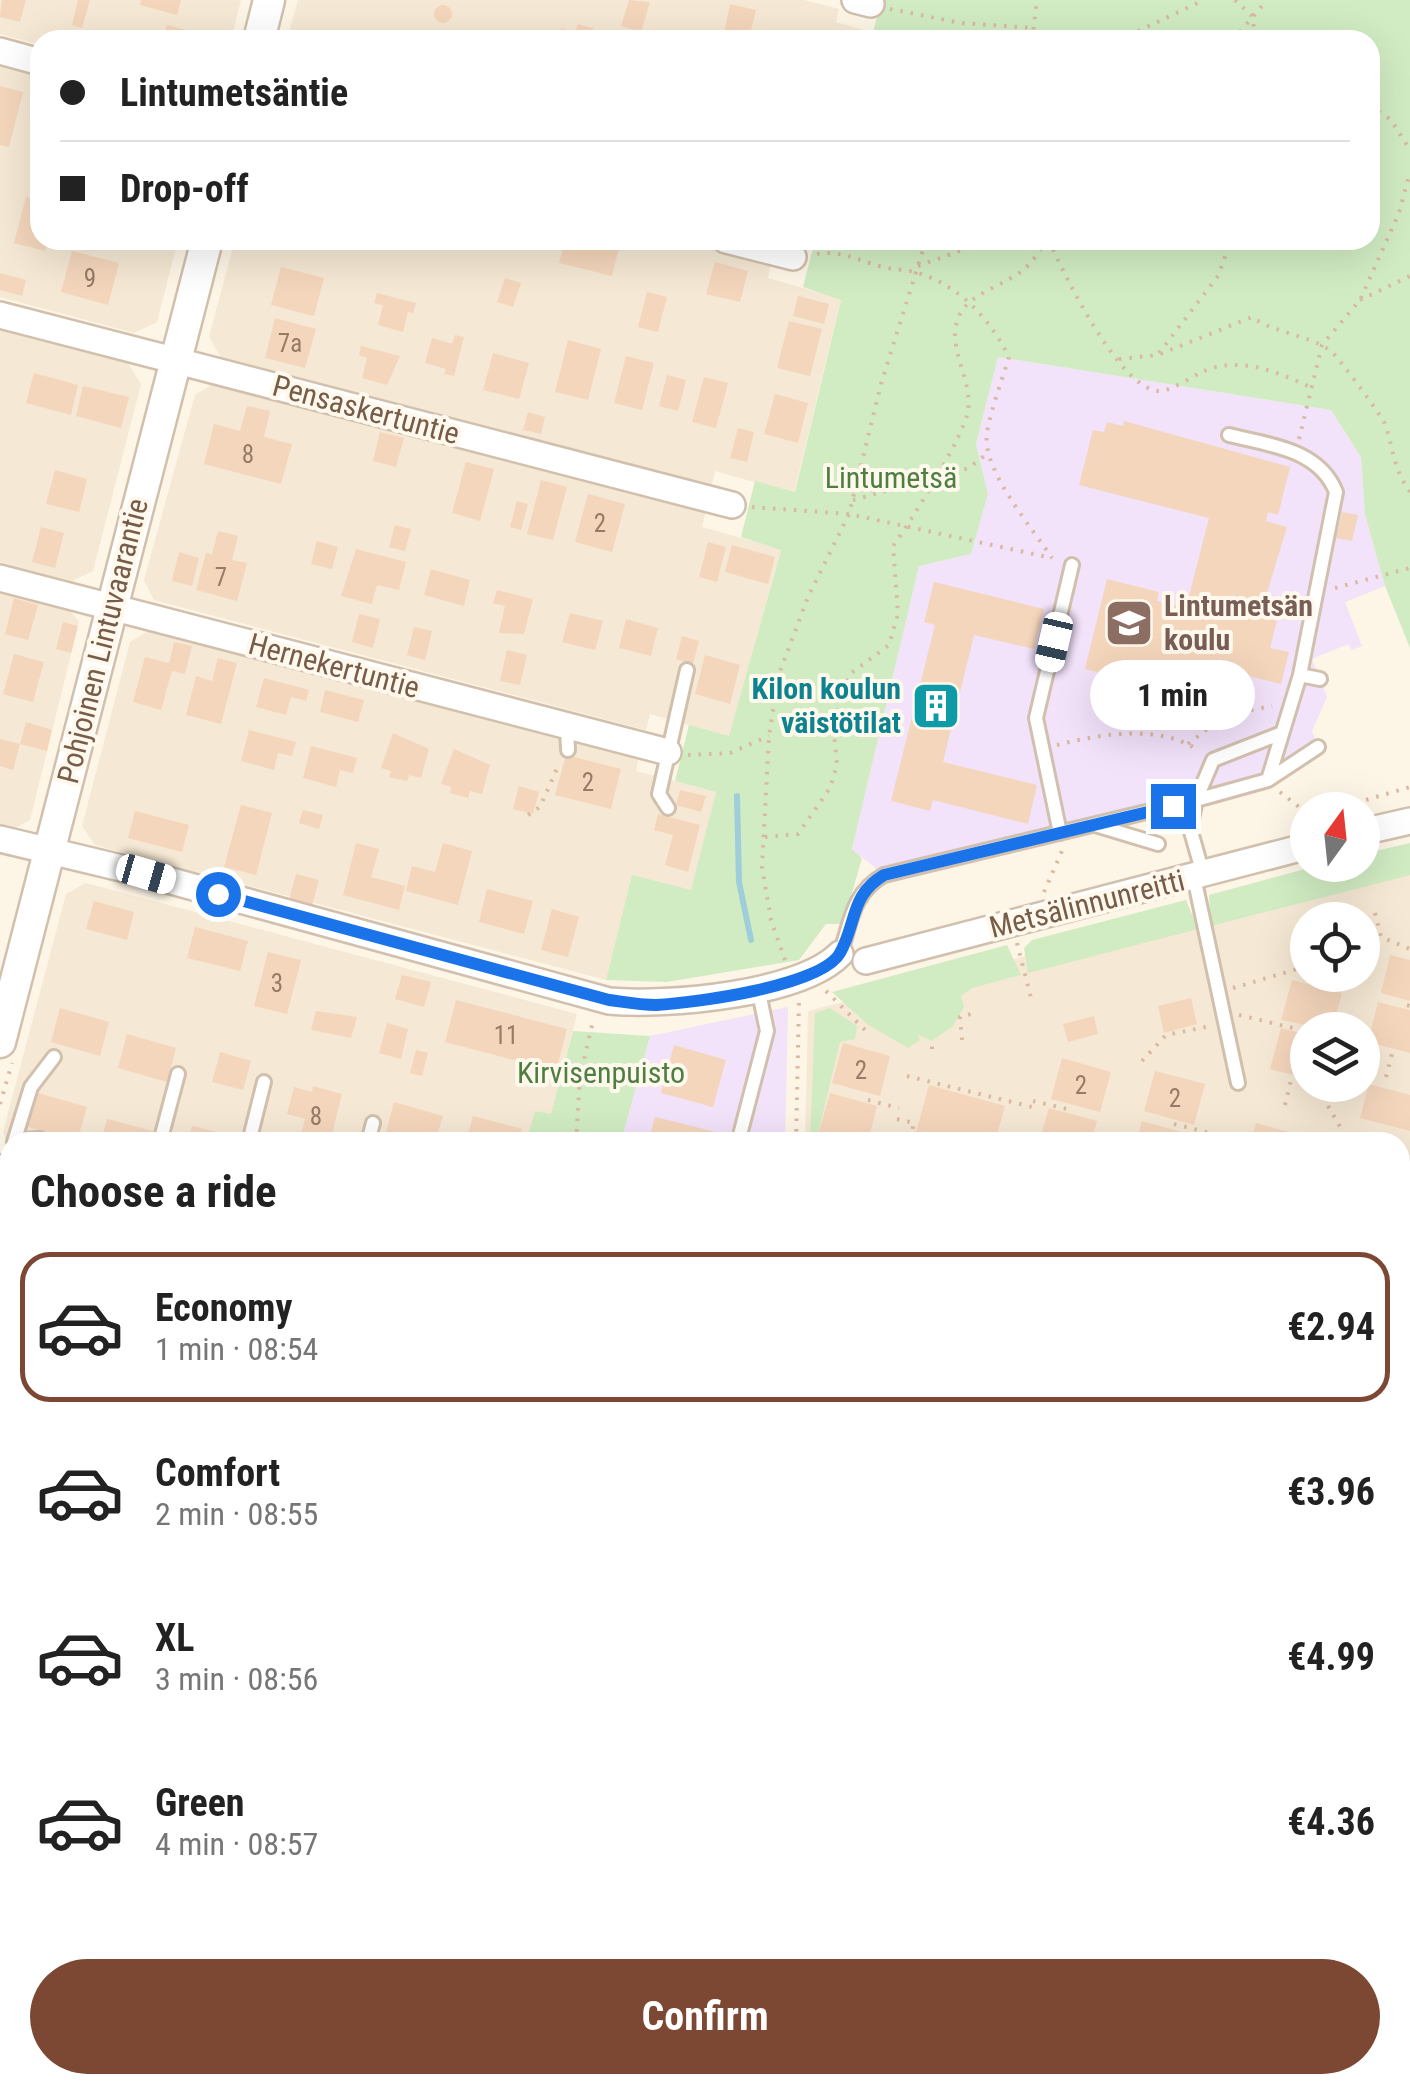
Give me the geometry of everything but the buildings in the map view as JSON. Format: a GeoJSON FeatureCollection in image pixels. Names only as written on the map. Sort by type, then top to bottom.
{"type":"FeatureCollection","features":[{"type":"Feature","properties":{"kind":"street"},"geometry":{"type":"LineString","coordinates":[[262,30],[269,0]]}},
{"type":"Feature","properties":{"kind":"street"},"geometry":{"type":"LineString","coordinates":[[0,52],[30,60]]}},
{"type":"Feature","properties":{"kind":"street","name":"Pohjoinen Lintuvaarantie"},"geometry":{"type":"LineString","coordinates":[[0,1042],[204,250]]}},
{"type":"Feature","properties":{"kind":"street"},"geometry":{"type":"LineString","coordinates":[[765,250],[793,257]]}},
{"type":"Feature","properties":{"kind":"street","name":"Pensaskertuntie"},"geometry":{"type":"LineString","coordinates":[[0,315],[732,505]]}},
{"type":"Feature","properties":{"kind":"street","name":"Hernekertuntie"},"geometry":{"type":"LineString","coordinates":[[0,578],[566,745],[668,752]]}},
{"type":"Feature","properties":{"kind":"street"},"geometry":{"type":"LineString","coordinates":[[1380,828],[1410,821]]}},
{"type":"Feature","properties":{"kind":"street"},"geometry":{"type":"LineString","coordinates":[[0,839],[609,1000],[651,1005],[758,988],[824,971],[840,954]]}},
{"type":"Feature","properties":{"kind":"street","name":"Metsälinnunreitti"},"geometry":{"type":"LineString","coordinates":[[866,960],[1290,851]]}},
{"type":"Feature","properties":{"kind":"lane"},"geometry":{"type":"LineString","coordinates":[[1228,435],[1295,453],[1323,469],[1336,492],[1300,675],[1268,780]]}},
{"type":"Feature","properties":{"kind":"lane"},"geometry":{"type":"LineString","coordinates":[[1060,833],[1036,718],[1072,565]]}},
{"type":"Feature","properties":{"kind":"lane"},"geometry":{"type":"LineString","coordinates":[[668,808],[660,794],[686,670]]}},
{"type":"Feature","properties":{"kind":"lane"},"geometry":{"type":"LineString","coordinates":[[1300,675],[1320,679]]}},
{"type":"Feature","properties":{"kind":"lane"},"geometry":{"type":"LineString","coordinates":[[1238,1083],[1190,828],[1196,800],[1213,760],[1282,732]]}},
{"type":"Feature","properties":{"kind":"lane"},"geometry":{"type":"LineString","coordinates":[[840,954],[854,906],[868,884],[884,875],[1268,780],[1318,747]]}},
{"type":"Feature","properties":{"kind":"lane"},"geometry":{"type":"LineString","coordinates":[[1092,825],[1158,844]]}},
{"type":"Feature","properties":{"kind":"lane"},"geometry":{"type":"LineString","coordinates":[[741,1132],[768,1030],[758,988]]}},
{"type":"Feature","properties":{"kind":"lane"},"geometry":{"type":"LineString","coordinates":[[17,1132],[31,1087],[54,1058]]}},
{"type":"Feature","properties":{"kind":"lane"},"geometry":{"type":"LineString","coordinates":[[163,1132],[178,1074]]}},
{"type":"Feature","properties":{"kind":"lane"},"geometry":{"type":"LineString","coordinates":[[252,1132],[264,1082]]}},
{"type":"Feature","properties":{"kind":"lane"},"geometry":{"type":"LineString","coordinates":[[371,1132],[373,1123]]}},
{"type":"Feature","properties":{"kind":"path"},"geometry":{"type":"LineString","coordinates":[[863,2],[961,23],[1034,28],[1038,0]]}},
{"type":"Feature","properties":{"kind":"path"},"geometry":{"type":"LineString","coordinates":[[1140,30],[1204,0]]}},
{"type":"Feature","properties":{"kind":"path"},"geometry":{"type":"LineString","coordinates":[[1235,0],[1252,16],[1254,30]]}},
{"type":"Feature","properties":{"kind":"path"},"geometry":{"type":"LineString","coordinates":[[1241,30],[1267,0]]}},
{"type":"Feature","properties":{"kind":"path"},"geometry":{"type":"LineString","coordinates":[[1380,112],[1391,120],[1410,150]]}},
{"type":"Feature","properties":{"kind":"path"},"geometry":{"type":"LineString","coordinates":[[1295,453],[1322,346],[1360,300],[1399,214],[1410,172]]}},
{"type":"Feature","properties":{"kind":"path"},"geometry":{"type":"LineString","coordinates":[[796,1132],[800,1004],[771,920],[762,867],[769,736],[779,674],[808,597],[850,514],[881,384],[923,250]]}},
{"type":"Feature","properties":{"kind":"path"},"geometry":{"type":"LineString","coordinates":[[793,257],[832,251],[882,267],[917,269],[965,250]]}},
{"type":"Feature","properties":{"kind":"path"},"geometry":{"type":"LineString","coordinates":[[765,837],[798,834],[830,788],[837,765],[833,722],[850,674],[889,645],[898,614],[893,546],[968,414],[968,389],[953,338],[969,302],[1026,268],[1040,250]]}},
{"type":"Feature","properties":{"kind":"path"},"geometry":{"type":"LineString","coordinates":[[1053,250],[1094,326],[1141,386],[1162,391],[1215,366],[1240,363],[1312,388]]}},
{"type":"Feature","properties":{"kind":"path"},"geometry":{"type":"LineString","coordinates":[[1158,355],[1218,276],[1228,250]]}},
{"type":"Feature","properties":{"kind":"path"},"geometry":{"type":"LineString","coordinates":[[917,269],[958,291],[998,334],[1009,357],[986,435],[988,453],[1004,487],[1052,558]]}},
{"type":"Feature","properties":{"kind":"path"},"geometry":{"type":"LineString","coordinates":[[1360,300],[1410,276]]}},
{"type":"Feature","properties":{"kind":"path"},"geometry":{"type":"LineString","coordinates":[[1119,359],[1158,355],[1252,318],[1267,328],[1322,346],[1336,354],[1386,424],[1389,453],[1410,492]]}},
{"type":"Feature","properties":{"kind":"path"},"geometry":{"type":"LineString","coordinates":[[853,500],[897,484],[932,480],[968,468],[988,453]]}},
{"type":"Feature","properties":{"kind":"path"},"geometry":{"type":"LineString","coordinates":[[732,505],[850,514],[1072,565]]}},
{"type":"Feature","properties":{"kind":"path"},"geometry":{"type":"LineString","coordinates":[[1317,596],[1394,569],[1410,568]]}},
{"type":"Feature","properties":{"kind":"path"},"geometry":{"type":"LineString","coordinates":[[1188,744],[1224,715],[1292,702]]}},
{"type":"Feature","properties":{"kind":"path"},"geometry":{"type":"LineString","coordinates":[[1042,748],[1102,734],[1188,744],[1213,760]]}},
{"type":"Feature","properties":{"kind":"path"},"geometry":{"type":"LineString","coordinates":[[668,752],[704,757],[730,752],[769,736]]}},
{"type":"Feature","properties":{"kind":"path"},"geometry":{"type":"LineString","coordinates":[[528,815],[540,808],[566,745]]}},
{"type":"Feature","properties":{"kind":"path"},"geometry":{"type":"LineString","coordinates":[[1268,780],[1290,799]]}},
{"type":"Feature","properties":{"kind":"path"},"geometry":{"type":"LineString","coordinates":[[1380,795],[1410,786]]}},
{"type":"Feature","properties":{"kind":"path"},"geometry":{"type":"LineString","coordinates":[[1036,918],[1062,854],[1060,833]]}},
{"type":"Feature","properties":{"kind":"path"},"geometry":{"type":"LineString","coordinates":[[1380,929],[1382,937],[1410,949]]}},
{"type":"Feature","properties":{"kind":"path"},"geometry":{"type":"LineString","coordinates":[[1016,938],[1031,998]]}},
{"type":"Feature","properties":{"kind":"path"},"geometry":{"type":"LineString","coordinates":[[1219,992],[1290,971]]}},
{"type":"Feature","properties":{"kind":"path"},"geometry":{"type":"LineString","coordinates":[[822,987],[866,1030]]}},
{"type":"Feature","properties":{"kind":"path"},"geometry":{"type":"LineString","coordinates":[[962,1040],[960,1017],[978,1012]]}},
{"type":"Feature","properties":{"kind":"path"},"geometry":{"type":"LineString","coordinates":[[577,1132],[580,1077],[594,1016]]}},
{"type":"Feature","properties":{"kind":"path"},"geometry":{"type":"LineString","coordinates":[[1142,1060],[1166,1035],[1225,1018],[1290,1028]]}},
{"type":"Feature","properties":{"kind":"path"},"geometry":{"type":"LineString","coordinates":[[932,1041],[932,1049]]}},
{"type":"Feature","properties":{"kind":"path"},"geometry":{"type":"LineString","coordinates":[[1386,1077],[1393,1050]]}},
{"type":"Feature","properties":{"kind":"path"},"geometry":{"type":"LineString","coordinates":[[907,1076],[1070,1110]]}},
{"type":"Feature","properties":{"kind":"path"},"geometry":{"type":"LineString","coordinates":[[1285,1105],[1290,1084]]}},
{"type":"Feature","properties":{"kind":"path"},"geometry":{"type":"LineString","coordinates":[[868,1100],[899,1108]]}},
{"type":"Feature","properties":{"kind":"path"},"geometry":{"type":"LineString","coordinates":[[1328,1106],[1343,1132]]}},
{"type":"Feature","properties":{"kind":"path"},"geometry":{"type":"LineString","coordinates":[[896,1119],[914,1123],[912,1132]]}},
{"type":"Feature","properties":{"kind":"path"},"geometry":{"type":"LineString","coordinates":[[1174,1124],[1206,1132]]}},
{"type":"Feature","properties":{"kind":"shaded area"},"geometry":{"type":"Polygon","coordinates":[[[0,0],[241,0],[234,30],[30,30],[30,42],[0,34],[0,0]]]}},
{"type":"Feature","properties":{"kind":"shaded area"},"geometry":{"type":"Polygon","coordinates":[[[298,0],[804,0],[839,9],[836,22],[864,30],[290,30],[298,0]]]}},
{"type":"Feature","properties":{"kind":"shaded area"},"geometry":{"type":"Polygon","coordinates":[[[0,61],[30,69],[30,250],[175,250],[157,322],[134,333],[0,297],[0,61]]]}},
{"type":"Feature","properties":{"kind":"shaded area"},"geometry":{"type":"Polygon","coordinates":[[[232,250],[721,250],[771,263],[768,278],[841,299],[794,493],[715,471],[702,527],[781,549],[729,737],[650,714],[646,730],[154,600],[144,580],[195,395],[216,382],[220,356],[209,337],[232,250]]]}},
{"type":"Feature","properties":{"kind":"shaded area"},"geometry":{"type":"Polygon","coordinates":[[[0,330],[128,363],[141,384],[93,571],[72,581],[0,562],[0,330]]]}},
{"type":"Feature","properties":{"kind":"shaded area","name":"Lintumetsän koulu"},"geometry":{"type":"Polygon","coordinates":[[[998,357],[1331,410],[1361,457],[1365,515],[1385,586],[1345,602],[1362,646],[1352,650],[1348,644],[1312,659],[1327,697],[1312,731],[1318,747],[1268,780],[884,875],[852,849],[919,566],[971,554],[988,494],[976,444],[998,357]]]}},
{"type":"Feature","properties":{"kind":"shaded area"},"geometry":{"type":"Polygon","coordinates":[[[0,588],[66,605],[79,622],[30,820],[10,831],[0,828],[0,588]]]}},
{"type":"Feature","properties":{"kind":"shaded area"},"geometry":{"type":"Polygon","coordinates":[[[150,630],[639,756],[636,771],[716,792],[691,891],[632,876],[606,980],[95,845],[82,826],[130,642],[150,630]]]}},
{"type":"Feature","properties":{"kind":"shaded area"},"geometry":{"type":"Polygon","coordinates":[[[1410,859],[1410,1132],[805,1132],[808,1011],[1319,882],[1380,882],[1380,867],[1410,859]]]}},
{"type":"Feature","properties":{"kind":"shaded area"},"geometry":{"type":"Polygon","coordinates":[[[86,883],[577,1014],[551,1115],[535,1111],[529,1132],[3,1132],[66,894],[86,883]]]}},
{"type":"Feature","properties":{"kind":"shaded area"},"geometry":{"type":"Polygon","coordinates":[[[788,1007],[785,1132],[624,1132],[650,1036],[788,1007]]]}},
{"type":"Feature","properties":{"kind":"green space","name":"Lintumetsä"},"geometry":{"type":"Polygon","coordinates":[[[881,0],[1410,0],[1410,648],[1385,586],[1365,515],[1361,457],[1331,410],[998,357],[976,444],[988,494],[971,554],[919,566],[852,849],[862,858],[843,924],[826,924],[799,960],[667,982],[606,980],[632,875],[691,890],[716,792],[675,781],[689,725],[729,736],[781,550],[741,537],[755,481],[795,492],[841,300],[803,287],[812,250],[1380,250],[1380,30],[874,30],[881,0]]]}},
{"type":"Feature","properties":{"kind":"green space"},"geometry":{"type":"Polygon","coordinates":[[[1410,843],[1410,875],[1305,902],[1290,902],[1290,906],[1211,926],[1209,895],[1290,873],[1290,882],[1380,882],[1380,850],[1410,843]]]}},
{"type":"Feature","properties":{"kind":"green space"},"geometry":{"type":"Polygon","coordinates":[[[1186,900],[1198,929],[1028,973],[1024,948],[1032,940],[1186,900]]]}},
{"type":"Feature","properties":{"kind":"green space"},"geometry":{"type":"Polygon","coordinates":[[[1007,945],[1021,975],[972,988],[961,996],[964,1007],[953,1026],[932,1041],[917,1034],[920,1040],[908,1048],[867,1024],[832,992],[1007,945]]]}},
{"type":"Feature","properties":{"kind":"green space"},"geometry":{"type":"Polygon","coordinates":[[[830,1008],[857,1026],[855,1039],[840,1042],[818,1132],[810,1132],[815,1013],[830,1008]]]}},
{"type":"Feature","properties":{"kind":"green space","name":"Kirvisenpuisto"},"geometry":{"type":"Polygon","coordinates":[[[573,1031],[650,1036],[624,1132],[529,1132],[535,1111],[551,1114],[573,1031]]]}},
{"type":"Feature","properties":{"kind":"waterway"},"geometry":{"type":"LineString","coordinates":[[737,796],[739,882],[751,940]]}},
{"type":"Feature","properties":{"kind":"place","name":"Lintumetsän koulu"},"geometry":{"type":"Point","coordinates":[1129,623]}},
{"type":"Feature","properties":{"kind":"place","name":"Kilon koulun väistötilat"},"geometry":{"type":"Point","coordinates":[936,706]}},
{"type":"Feature","properties":{"kind":"route"},"geometry":{"type":"LineString","coordinates":[[218,894],[510,975],[609,1000],[651,1005],[758,988],[824,971],[840,954],[848,922],[861,894],[868,884],[884,875],[1173,806]]}}]}
